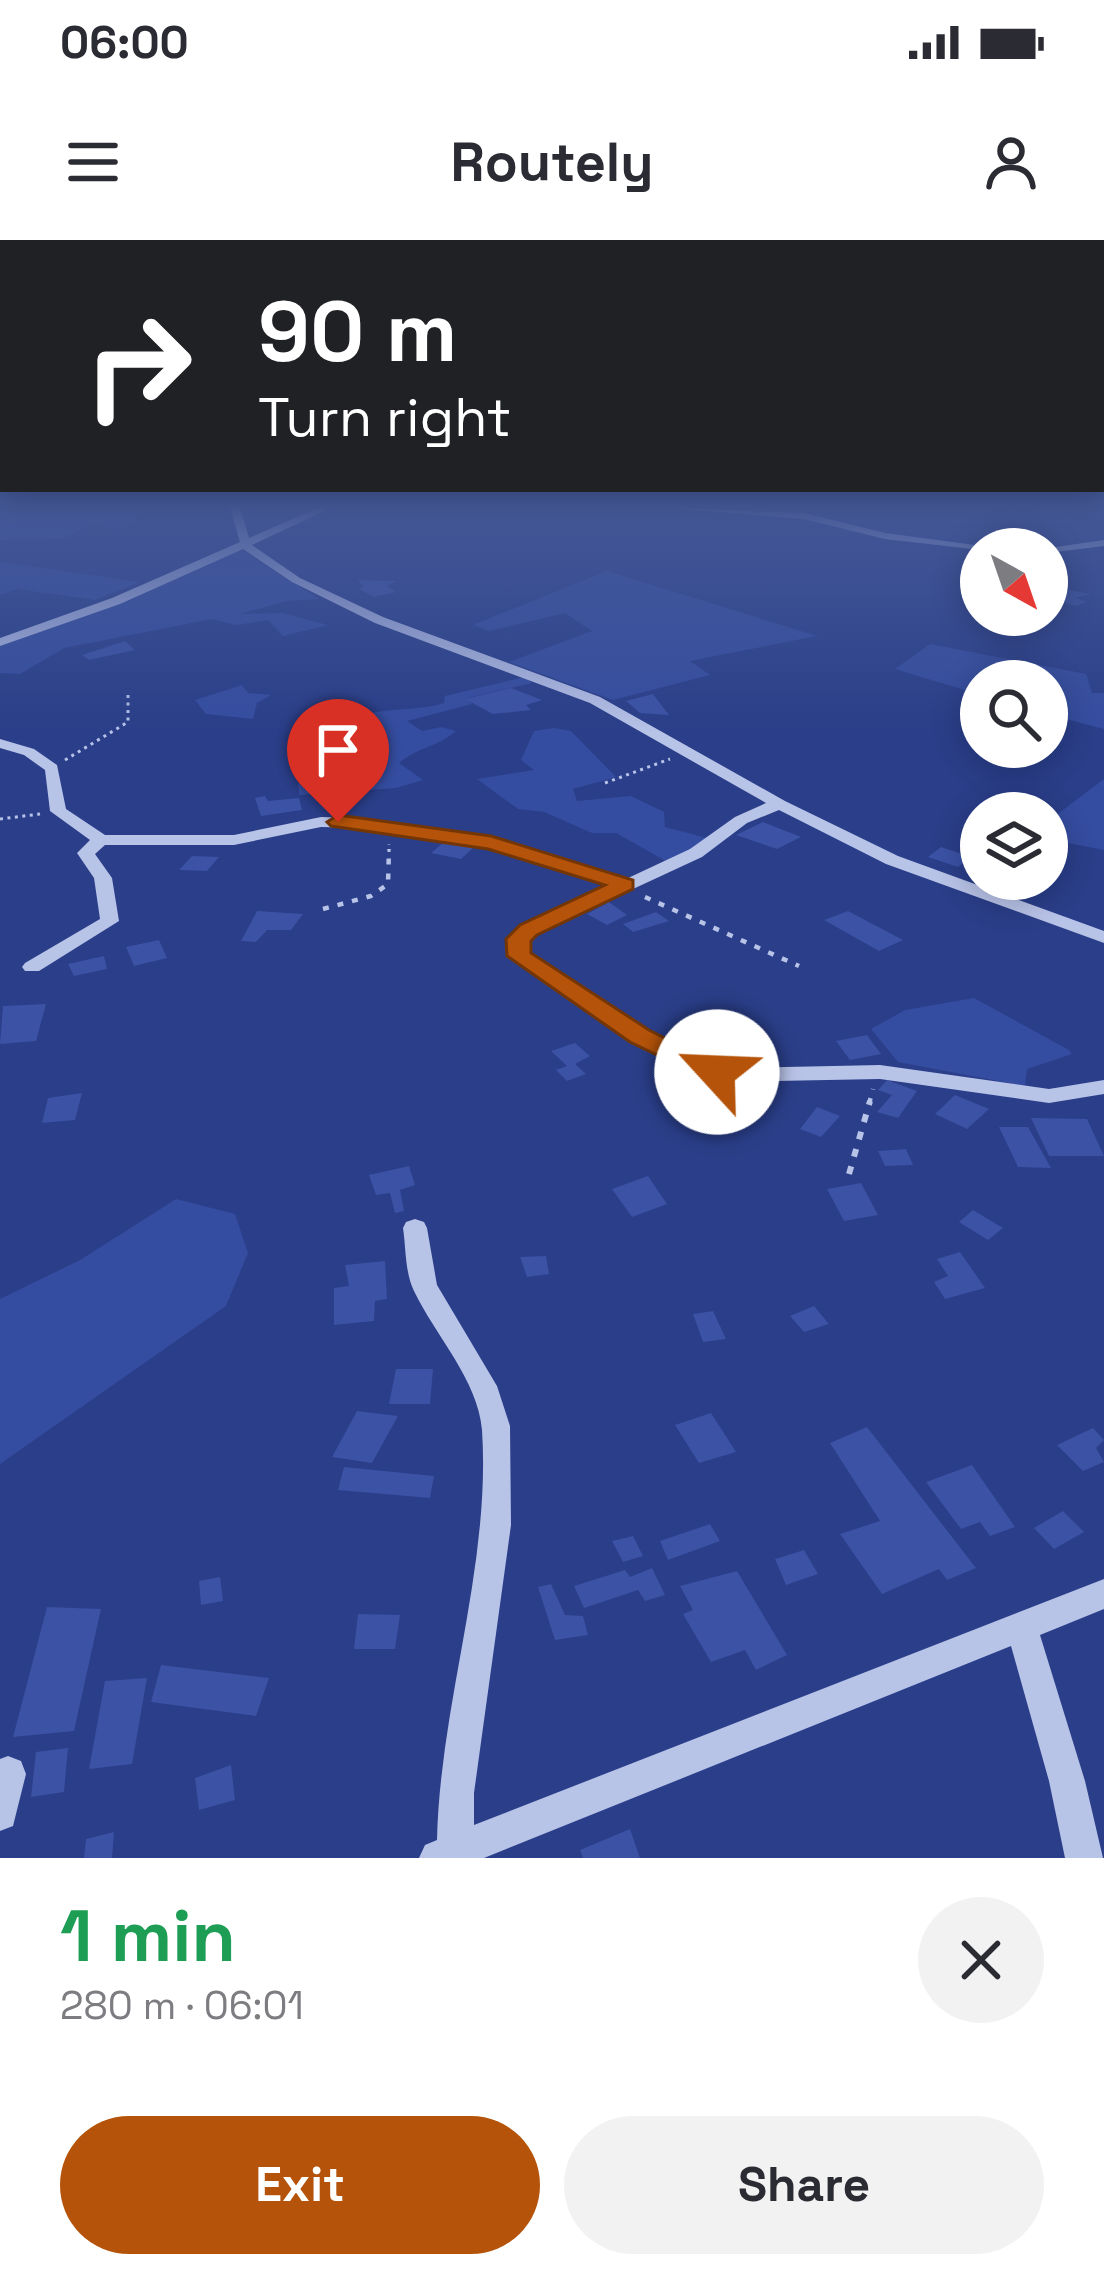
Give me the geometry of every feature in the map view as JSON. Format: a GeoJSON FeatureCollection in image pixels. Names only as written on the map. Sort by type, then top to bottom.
{"type":"FeatureCollection","features":[{"type":"Feature","properties":{"kind":"street"},"geometry":{"type":"LineString","coordinates":[[0,643],[153,583]]}},
{"type":"Feature","properties":{"kind":"street"},"geometry":{"type":"LineString","coordinates":[[305,583],[379,620],[559,684],[778,804],[892,860],[1104,937]]}},
{"type":"Feature","properties":{"kind":"street"},"geometry":{"type":"LineString","coordinates":[[0,742],[29,752],[52,768],[58,811],[101,840],[234,840],[321,822],[393,827],[491,842],[625,884]]}},
{"type":"Feature","properties":{"kind":"street"},"geometry":{"type":"LineString","coordinates":[[778,804],[742,820],[696,853],[529,930],[518,939],[519,956],[639,1036],[717,1072],[880,1072],[1020,1094],[1104,1087]]}},
{"type":"Feature","properties":{"kind":"street"},"geometry":{"type":"LineString","coordinates":[[32,968],[111,918],[103,878],[86,853],[101,840]]}},
{"type":"Feature","properties":{"kind":"street"},"geometry":{"type":"LineString","coordinates":[[1069,923],[1104,922]]}},
{"type":"Feature","properties":{"kind":"street"},"geometry":{"type":"LineString","coordinates":[[416,1228],[424,1286],[487,1394],[496,1426],[496,1526],[450,1856],[1104,1594]]}},
{"type":"Feature","properties":{"kind":"street"},"geometry":{"type":"LineString","coordinates":[[1022,1628],[1084,1858]]}},
{"type":"Feature","properties":{"kind":"street"},"geometry":{"type":"LineString","coordinates":[[0,1813],[8,1774]]}},
{"type":"Feature","properties":{"kind":"path"},"geometry":{"type":"LineString","coordinates":[[52,768],[128,722],[128,694]]}},
{"type":"Feature","properties":{"kind":"path"},"geometry":{"type":"LineString","coordinates":[[605,782],[687,753]]}},
{"type":"Feature","properties":{"kind":"path"},"geometry":{"type":"LineString","coordinates":[[0,819],[58,811]]}},
{"type":"Feature","properties":{"kind":"path"},"geometry":{"type":"LineString","coordinates":[[323,909],[371,896],[388,884],[393,827]]}},
{"type":"Feature","properties":{"kind":"path"},"geometry":{"type":"LineString","coordinates":[[625,884],[684,921],[747,939],[799,966]]}},
{"type":"Feature","properties":{"kind":"path"},"geometry":{"type":"LineString","coordinates":[[848,1174],[854,1141],[880,1072]]}},
{"type":"Feature","properties":{"kind":"shaded area"},"geometry":{"type":"Polygon","coordinates":[[[0,583],[139,583],[95,600],[17,589],[0,595],[0,583]]]}},
{"type":"Feature","properties":{"kind":"shaded area"},"geometry":{"type":"Polygon","coordinates":[[[157,583],[293,583],[319,599],[286,601],[240,614],[282,613],[328,625],[283,636],[268,620],[236,625],[212,619],[64,648],[20,674],[0,673],[0,640],[157,583]]]}},
{"type":"Feature","properties":{"kind":"shaded area"},"geometry":{"type":"Polygon","coordinates":[[[578,583],[644,583],[817,636],[690,661],[710,675],[613,700],[509,662],[592,631],[565,613],[489,631],[473,625],[578,583]]]}},
{"type":"Feature","properties":{"kind":"shaded area"},"geometry":{"type":"Polygon","coordinates":[[[930,644],[1013,660],[960,660],[960,689],[895,669],[930,644]]]}},
{"type":"Feature","properties":{"kind":"shaded area"},"geometry":{"type":"Polygon","coordinates":[[[1068,671],[1086,674],[1092,693],[1104,693],[1104,729],[1068,720],[1068,671]]]}},
{"type":"Feature","properties":{"kind":"shaded area"},"geometry":{"type":"Polygon","coordinates":[[[525,677],[532,683],[467,698],[472,704],[407,721],[422,731],[441,727],[456,731],[399,763],[423,780],[396,788],[299,795],[298,784],[311,776],[304,733],[367,714],[444,703],[445,696],[525,677]]]}},
{"type":"Feature","properties":{"kind":"shaded area"},"geometry":{"type":"Polygon","coordinates":[[[242,685],[248,693],[271,695],[257,703],[253,719],[206,714],[195,700],[242,685]]]}},
{"type":"Feature","properties":{"kind":"shaded area"},"geometry":{"type":"Polygon","coordinates":[[[534,731],[571,731],[616,777],[573,789],[577,801],[631,796],[664,812],[665,827],[707,838],[678,868],[616,833],[592,833],[544,812],[518,809],[477,779],[534,770],[521,760],[534,731]]]}},
{"type":"Feature","properties":{"kind":"shaded area"},"geometry":{"type":"Polygon","coordinates":[[[1104,779],[1104,850],[1068,843],[1068,806],[1104,779]]]}},
{"type":"Feature","properties":{"kind":"shaded area"},"geometry":{"type":"Polygon","coordinates":[[[974,998],[1072,1054],[1027,1069],[1025,1086],[898,1062],[871,1029],[905,1010],[974,998]]]}},
{"type":"Feature","properties":{"kind":"shaded area"},"geometry":{"type":"Polygon","coordinates":[[[176,1199],[235,1214],[248,1253],[226,1306],[0,1464],[0,1299],[80,1260],[176,1199]]]}},
{"type":"Feature","properties":{"kind":"building"},"geometry":{"type":"Polygon","coordinates":[[[360,583],[393,583],[387,586],[396,592],[374,597],[359,589],[360,583]]]}},
{"type":"Feature","properties":{"kind":"building"},"geometry":{"type":"Polygon","coordinates":[[[1068,590],[1090,594],[1076,598],[1087,602],[1068,604],[1068,590]]]}},
{"type":"Feature","properties":{"kind":"building"},"geometry":{"type":"Polygon","coordinates":[[[125,641],[135,650],[89,660],[82,655],[125,641]]]}},
{"type":"Feature","properties":{"kind":"building"},"geometry":{"type":"Polygon","coordinates":[[[511,688],[542,700],[526,705],[531,710],[493,714],[465,699],[511,688]]]}},
{"type":"Feature","properties":{"kind":"building"},"geometry":{"type":"Polygon","coordinates":[[[653,694],[669,715],[640,713],[626,701],[653,694]]]}},
{"type":"Feature","properties":{"kind":"building"},"geometry":{"type":"Polygon","coordinates":[[[265,796],[268,801],[299,798],[302,810],[261,816],[255,798],[265,796]]]}},
{"type":"Feature","properties":{"kind":"building"},"geometry":{"type":"Polygon","coordinates":[[[763,822],[801,837],[777,849],[736,835],[763,822]]]}},
{"type":"Feature","properties":{"kind":"building"},"geometry":{"type":"Polygon","coordinates":[[[443,843],[473,848],[461,859],[431,853],[443,843]]]}},
{"type":"Feature","properties":{"kind":"building"},"geometry":{"type":"Polygon","coordinates":[[[941,847],[960,853],[960,865],[958,867],[928,857],[941,847]]]}},
{"type":"Feature","properties":{"kind":"building"},"geometry":{"type":"Polygon","coordinates":[[[192,856],[219,857],[207,871],[179,870],[192,856]]]}},
{"type":"Feature","properties":{"kind":"building"},"geometry":{"type":"Polygon","coordinates":[[[609,902],[627,915],[607,925],[587,914],[609,902]]]}},
{"type":"Feature","properties":{"kind":"building"},"geometry":{"type":"Polygon","coordinates":[[[257,911],[303,914],[291,930],[267,930],[256,942],[241,941],[257,911]]]}},
{"type":"Feature","properties":{"kind":"building"},"geometry":{"type":"Polygon","coordinates":[[[848,911],[903,940],[879,951],[824,920],[848,911]]]}},
{"type":"Feature","properties":{"kind":"building"},"geometry":{"type":"Polygon","coordinates":[[[656,912],[669,921],[633,932],[623,924],[656,912]]]}},
{"type":"Feature","properties":{"kind":"building"},"geometry":{"type":"Polygon","coordinates":[[[159,940],[167,958],[134,966],[126,947],[159,940]]]}},
{"type":"Feature","properties":{"kind":"building"},"geometry":{"type":"Polygon","coordinates":[[[104,956],[107,969],[74,976],[68,964],[104,956]]]}},
{"type":"Feature","properties":{"kind":"building"},"geometry":{"type":"Polygon","coordinates":[[[46,1004],[36,1041],[0,1044],[3,1006],[46,1004]]]}},
{"type":"Feature","properties":{"kind":"building"},"geometry":{"type":"Polygon","coordinates":[[[725,1016],[761,1042],[717,1060],[680,1034],[725,1016]]]}},
{"type":"Feature","properties":{"kind":"building"},"geometry":{"type":"Polygon","coordinates":[[[867,1035],[881,1054],[850,1060],[836,1041],[867,1035]]]}},
{"type":"Feature","properties":{"kind":"building"},"geometry":{"type":"Polygon","coordinates":[[[575,1043],[590,1056],[575,1064],[586,1074],[567,1081],[556,1070],[567,1066],[551,1051],[575,1043]]]}},
{"type":"Feature","properties":{"kind":"building"},"geometry":{"type":"Polygon","coordinates":[[[887,1080],[917,1091],[898,1118],[877,1112],[892,1095],[878,1090],[887,1080]]]}},
{"type":"Feature","properties":{"kind":"building"},"geometry":{"type":"Polygon","coordinates":[[[82,1093],[75,1120],[42,1123],[48,1098],[82,1093]]]}},
{"type":"Feature","properties":{"kind":"building"},"geometry":{"type":"Polygon","coordinates":[[[955,1095],[989,1109],[967,1129],[935,1114],[955,1095]]]}},
{"type":"Feature","properties":{"kind":"building"},"geometry":{"type":"Polygon","coordinates":[[[817,1107],[840,1116],[821,1137],[800,1129],[817,1107]]]}},
{"type":"Feature","properties":{"kind":"building"},"geometry":{"type":"Polygon","coordinates":[[[1031,1118],[1087,1119],[1104,1156],[1049,1156],[1031,1118]]]}},
{"type":"Feature","properties":{"kind":"building"},"geometry":{"type":"Polygon","coordinates":[[[999,1127],[1028,1127],[1051,1168],[1018,1167],[999,1127]]]}},
{"type":"Feature","properties":{"kind":"building"},"geometry":{"type":"Polygon","coordinates":[[[906,1149],[913,1165],[885,1166],[878,1151],[906,1149]]]}},
{"type":"Feature","properties":{"kind":"building"},"geometry":{"type":"Polygon","coordinates":[[[409,1166],[415,1185],[400,1190],[404,1211],[395,1213],[390,1193],[376,1195],[369,1175],[409,1166]]]}},
{"type":"Feature","properties":{"kind":"building"},"geometry":{"type":"Polygon","coordinates":[[[648,1176],[667,1204],[632,1217],[612,1189],[648,1176]]]}},
{"type":"Feature","properties":{"kind":"building"},"geometry":{"type":"Polygon","coordinates":[[[861,1183],[878,1215],[844,1221],[827,1189],[861,1183]]]}},
{"type":"Feature","properties":{"kind":"building"},"geometry":{"type":"Polygon","coordinates":[[[973,1210],[1003,1228],[988,1240],[959,1222],[973,1210]]]}},
{"type":"Feature","properties":{"kind":"building"},"geometry":{"type":"Polygon","coordinates":[[[960,1252],[985,1288],[945,1299],[934,1282],[948,1276],[937,1259],[960,1252]]]}},
{"type":"Feature","properties":{"kind":"building"},"geometry":{"type":"Polygon","coordinates":[[[546,1256],[549,1274],[527,1277],[520,1257],[546,1256]]]}},
{"type":"Feature","properties":{"kind":"building"},"geometry":{"type":"Polygon","coordinates":[[[385,1261],[387,1299],[375,1301],[374,1321],[334,1325],[334,1288],[349,1286],[345,1265],[385,1261]]]}},
{"type":"Feature","properties":{"kind":"building"},"geometry":{"type":"Polygon","coordinates":[[[814,1306],[829,1324],[804,1332],[790,1316],[814,1306]]]}},
{"type":"Feature","properties":{"kind":"building"},"geometry":{"type":"Polygon","coordinates":[[[713,1311],[726,1339],[703,1342],[693,1314],[713,1311]]]}},
{"type":"Feature","properties":{"kind":"building"},"geometry":{"type":"Polygon","coordinates":[[[396,1369],[433,1369],[430,1404],[389,1404],[396,1369]]]}},
{"type":"Feature","properties":{"kind":"building"},"geometry":{"type":"Polygon","coordinates":[[[357,1411],[398,1416],[372,1463],[332,1457],[357,1411]]]}},
{"type":"Feature","properties":{"kind":"building"},"geometry":{"type":"Polygon","coordinates":[[[711,1413],[736,1452],[699,1463],[675,1425],[711,1413]]]}},
{"type":"Feature","properties":{"kind":"building"},"geometry":{"type":"Polygon","coordinates":[[[867,1427],[976,1568],[947,1580],[939,1569],[882,1594],[840,1534],[880,1521],[830,1443],[867,1427]]]}},
{"type":"Feature","properties":{"kind":"building"},"geometry":{"type":"Polygon","coordinates":[[[1093,1428],[1104,1440],[1096,1448],[1104,1462],[1083,1471],[1057,1445],[1093,1428]]]}},
{"type":"Feature","properties":{"kind":"building"},"geometry":{"type":"Polygon","coordinates":[[[972,1465],[1015,1527],[990,1536],[980,1522],[961,1529],[926,1482],[972,1465]]]}},
{"type":"Feature","properties":{"kind":"building"},"geometry":{"type":"Polygon","coordinates":[[[344,1467],[434,1476],[430,1498],[338,1490],[344,1467]]]}},
{"type":"Feature","properties":{"kind":"building"},"geometry":{"type":"Polygon","coordinates":[[[1063,1511],[1084,1532],[1054,1549],[1034,1528],[1063,1511]]]}},
{"type":"Feature","properties":{"kind":"building"},"geometry":{"type":"Polygon","coordinates":[[[710,1524],[720,1541],[668,1560],[660,1541],[710,1524]]]}},
{"type":"Feature","properties":{"kind":"building"},"geometry":{"type":"Polygon","coordinates":[[[633,1536],[643,1556],[623,1562],[612,1541],[633,1536]]]}},
{"type":"Feature","properties":{"kind":"building"},"geometry":{"type":"Polygon","coordinates":[[[804,1550],[818,1574],[786,1585],[775,1559],[804,1550]]]}},
{"type":"Feature","properties":{"kind":"building"},"geometry":{"type":"Polygon","coordinates":[[[652,1568],[665,1595],[645,1601],[638,1590],[584,1608],[574,1586],[625,1570],[630,1577],[652,1568]]]}},
{"type":"Feature","properties":{"kind":"building"},"geometry":{"type":"Polygon","coordinates":[[[737,1571],[787,1655],[756,1670],[745,1650],[711,1662],[683,1614],[693,1610],[680,1586],[737,1571]]]}},
{"type":"Feature","properties":{"kind":"building"},"geometry":{"type":"Polygon","coordinates":[[[220,1577],[223,1601],[201,1605],[199,1581],[220,1577]]]}},
{"type":"Feature","properties":{"kind":"building"},"geometry":{"type":"Polygon","coordinates":[[[551,1584],[565,1615],[583,1616],[588,1635],[555,1640],[538,1587],[551,1584]]]}},
{"type":"Feature","properties":{"kind":"building"},"geometry":{"type":"Polygon","coordinates":[[[47,1607],[101,1609],[74,1731],[13,1737],[47,1607]]]}},
{"type":"Feature","properties":{"kind":"building"},"geometry":{"type":"Polygon","coordinates":[[[358,1614],[400,1615],[395,1649],[354,1649],[358,1614]]]}},
{"type":"Feature","properties":{"kind":"building"},"geometry":{"type":"Polygon","coordinates":[[[161,1665],[269,1678],[256,1716],[151,1702],[161,1665]]]}},
{"type":"Feature","properties":{"kind":"building"},"geometry":{"type":"Polygon","coordinates":[[[147,1678],[132,1764],[89,1769],[105,1681],[147,1678]]]}},
{"type":"Feature","properties":{"kind":"building"},"geometry":{"type":"Polygon","coordinates":[[[68,1748],[64,1792],[31,1797],[36,1752],[68,1748]]]}},
{"type":"Feature","properties":{"kind":"building"},"geometry":{"type":"Polygon","coordinates":[[[231,1765],[235,1800],[199,1810],[195,1778],[231,1765]]]}},
{"type":"Feature","properties":{"kind":"building"},"geometry":{"type":"Polygon","coordinates":[[[630,1829],[640,1858],[583,1858],[580,1850],[630,1829]]]}},
{"type":"Feature","properties":{"kind":"building"},"geometry":{"type":"Polygon","coordinates":[[[114,1832],[112,1858],[84,1858],[86,1839],[114,1832]]]}},
{"type":"Feature","properties":{"kind":"route"},"geometry":{"type":"LineString","coordinates":[[338,822],[491,842],[625,884],[529,930],[518,939],[519,956],[639,1036],[717,1072]]}}]}
